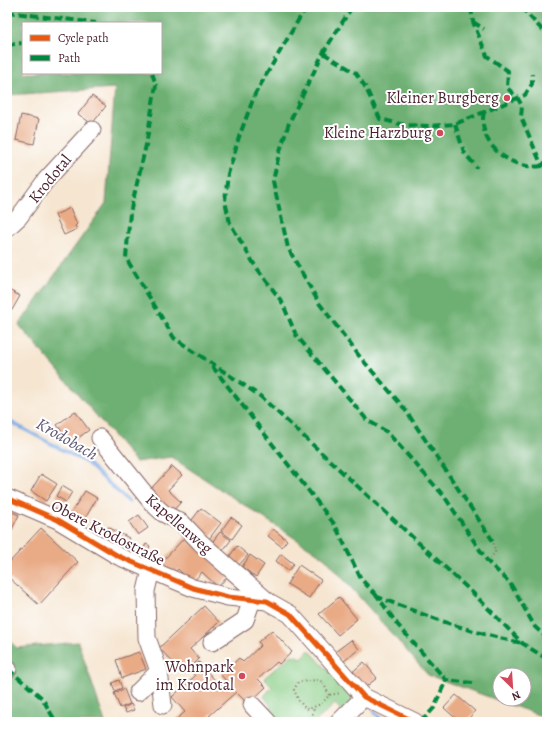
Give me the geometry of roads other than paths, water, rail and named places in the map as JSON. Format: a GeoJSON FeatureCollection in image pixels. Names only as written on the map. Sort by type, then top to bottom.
{"type":"FeatureCollection","features":[{"type":"Feature","properties":{"kind":"street","name":"Krodotal"},"geometry":{"type":"LineString","coordinates":[[7,228],[28,206],[46,180],[92,130]]}},
{"type":"Feature","properties":{"kind":"street","name":"Kapellenweg"},"geometry":{"type":"LineString","coordinates":[[100,438],[153,504],[164,513],[178,520],[259,600]]}},
{"type":"Feature","properties":{"kind":"street","name":"Obere Krodostraße"},"geometry":{"type":"LineString","coordinates":[[7,498],[58,520],[118,556],[193,588],[228,597],[259,600],[290,614],[364,697],[415,722]]}},
{"type":"Feature","properties":{"kind":"street"},"geometry":{"type":"LineString","coordinates":[[151,570],[146,591],[147,638],[159,671],[163,705]]}},
{"type":"Feature","properties":{"kind":"street"},"geometry":{"type":"LineString","coordinates":[[212,642],[246,620],[259,600]]}},
{"type":"Feature","properties":{"kind":"street"},"geometry":{"type":"LineString","coordinates":[[138,692],[159,671]]}},
{"type":"Feature","properties":{"kind":"street"},"geometry":{"type":"LineString","coordinates":[[339,722],[364,697]]}},
{"type":"Feature","properties":{"kind":"street"},"geometry":{"type":"LineString","coordinates":[[252,705],[268,722]]}},
{"type":"Feature","properties":{"kind":"waterway","name":"Krodobach"},"geometry":{"type":"LineString","coordinates":[[7,420],[87,463],[129,502]]}},
{"type":"Feature","properties":{"kind":"waterway","name":"Krodobach"},"geometry":{"type":"LineString","coordinates":[[374,711],[383,722]]}},
{"type":"Feature","properties":{"kind":"place","name":"Kleiner Burgberg"},"geometry":{"type":"Point","coordinates":[507,98]}},
{"type":"Feature","properties":{"kind":"place","name":"Kleine Harzburg"},"geometry":{"type":"Point","coordinates":[440,133]}},
{"type":"Feature","properties":{"kind":"place","name":"Wohnpark im Krodotal"},"geometry":{"type":"Point","coordinates":[242,676]}}]}
